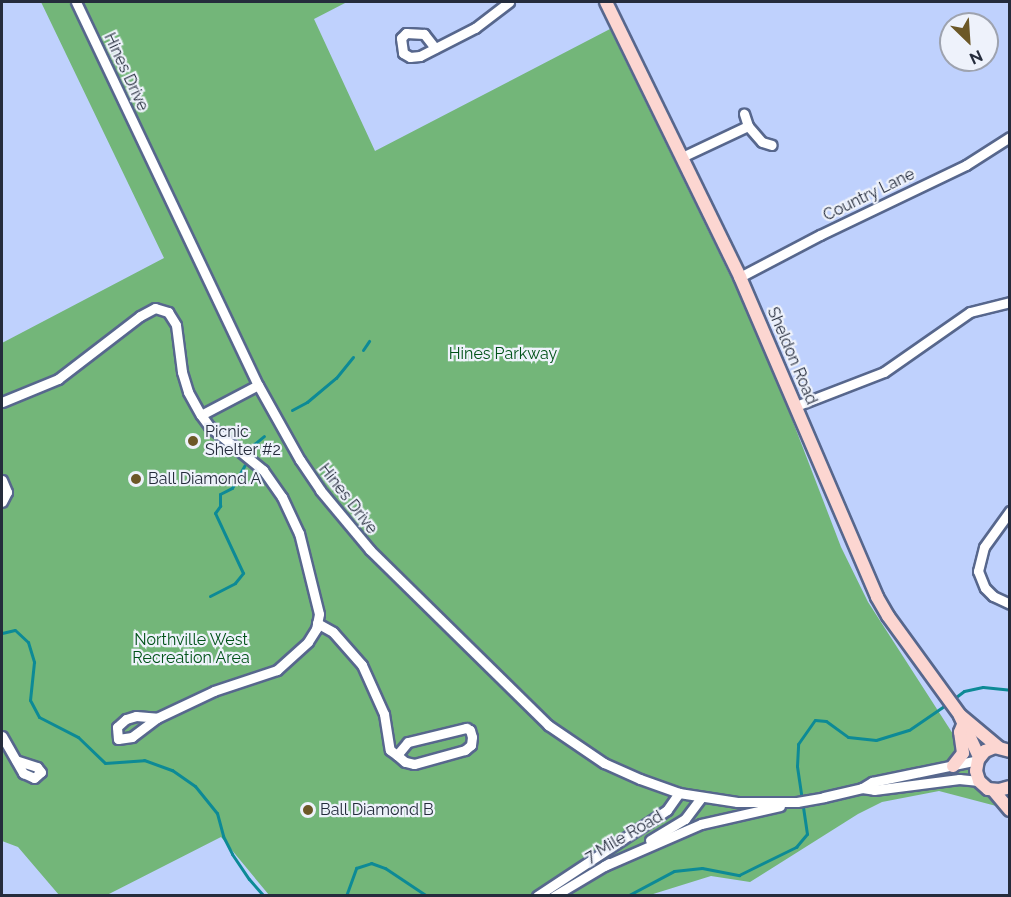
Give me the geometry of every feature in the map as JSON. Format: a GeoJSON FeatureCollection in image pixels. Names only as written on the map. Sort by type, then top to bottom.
{"type":"FeatureCollection","features":[{"type":"Feature","properties":{"kind":"main road","name":"Sheldon Road"},"geometry":{"type":"LineString","coordinates":[[606,2],[740,277],[877,597],[888,616],[960,716],[978,758]]}},
{"type":"Feature","properties":{"kind":"main road","name":"Sheldon Road"},"geometry":{"type":"LineString","coordinates":[[960,716],[1004,749]]}},
{"type":"Feature","properties":{"kind":"main road"},"geometry":{"type":"LineString","coordinates":[[953,766],[963,753],[960,716]]}},
{"type":"Feature","properties":{"kind":"main road"},"geometry":{"type":"LineString","coordinates":[[1004,749],[990,749],[978,758],[976,771],[980,781],[993,790],[1010,810]]}},
{"type":"Feature","properties":{"kind":"main road"},"geometry":{"type":"LineString","coordinates":[[993,790],[1010,787]]}},
{"type":"Feature","properties":{"kind":"street","name":"Hines Drive"},"geometry":{"type":"LineString","coordinates":[[76,2],[258,385],[300,460],[347,524],[388,569],[535,714],[567,740],[604,763],[679,793],[701,798],[737,802],[795,802]]}},
{"type":"Feature","properties":{"kind":"street"},"geometry":{"type":"LineString","coordinates":[[435,48],[475,28],[509,2]]}},
{"type":"Feature","properties":{"kind":"street"},"geometry":{"type":"LineString","coordinates":[[744,114],[748,126],[762,142],[772,145]]}},
{"type":"Feature","properties":{"kind":"street"},"geometry":{"type":"LineString","coordinates":[[682,157],[748,126]]}},
{"type":"Feature","properties":{"kind":"street","name":"Country Lane"},"geometry":{"type":"LineString","coordinates":[[740,277],[820,235],[959,168],[1010,137]]}},
{"type":"Feature","properties":{"kind":"street"},"geometry":{"type":"LineString","coordinates":[[796,406],[884,372],[970,312],[1010,302]]}},
{"type":"Feature","properties":{"kind":"street"},"geometry":{"type":"LineString","coordinates":[[2,402],[58,379],[83,362],[127,324],[155,308],[168,312],[176,326],[182,372],[188,392],[201,415],[209,426],[263,470],[282,497],[299,533],[319,615],[308,642],[277,670],[214,691],[157,718]]}},
{"type":"Feature","properties":{"kind":"street"},"geometry":{"type":"LineString","coordinates":[[201,415],[258,385]]}},
{"type":"Feature","properties":{"kind":"street"},"geometry":{"type":"LineString","coordinates":[[2,480],[7,492],[2,502]]}},
{"type":"Feature","properties":{"kind":"street"},"geometry":{"type":"LineString","coordinates":[[1010,512],[984,547],[978,571],[985,588],[993,596],[1010,604]]}},
{"type":"Feature","properties":{"kind":"street"},"geometry":{"type":"LineString","coordinates":[[317,623],[333,632],[362,664],[381,705],[390,750],[405,762],[414,764],[465,750],[471,745],[470,730],[458,729],[408,742],[397,755]]}},
{"type":"Feature","properties":{"kind":"street"},"geometry":{"type":"LineString","coordinates":[[2,736],[16,760]]}},
{"type":"Feature","properties":{"kind":"street"},"geometry":{"type":"LineString","coordinates":[[604,866],[701,824],[862,788],[872,782],[953,766],[978,758]]}},
{"type":"Feature","properties":{"kind":"street"},"geometry":{"type":"LineString","coordinates":[[862,788],[874,790],[959,779],[980,781]]}},
{"type":"Feature","properties":{"kind":"street","name":"7 Mile Road"},"geometry":{"type":"LineString","coordinates":[[537,896],[667,810],[679,793]]}},
{"type":"Feature","properties":{"kind":"street","name":"7 Mile Road"},"geometry":{"type":"LineString","coordinates":[[554,896],[685,819],[701,798]]}},
{"type":"Feature","properties":{"kind":"green space","name":"Hines Parkway"},"geometry":{"type":"Polygon","coordinates":[[[41,2],[347,2],[314,19],[375,151],[610,29],[762,341],[841,547],[868,602],[1000,807],[939,791],[882,802],[858,814],[750,882],[711,876],[650,895],[269,895],[221,837],[107,895],[59,895],[18,847],[2,841],[2,343],[164,258],[41,2]]]}},
{"type":"Feature","properties":{"kind":"waterway"},"geometry":{"type":"LineString","coordinates":[[363,350],[369,341]]}},
{"type":"Feature","properties":{"kind":"waterway"},"geometry":{"type":"LineString","coordinates":[[292,410],[307,402],[336,378],[353,357]]}},
{"type":"Feature","properties":{"kind":"waterway"},"geometry":{"type":"LineString","coordinates":[[253,445],[264,436]]}},
{"type":"Feature","properties":{"kind":"waterway"},"geometry":{"type":"LineString","coordinates":[[210,596],[235,583],[243,573],[215,513],[220,506],[220,494],[232,488],[245,465]]}},
{"type":"Feature","properties":{"kind":"waterway"},"geometry":{"type":"LineString","coordinates":[[2,633],[15,630],[28,642],[34,662],[30,700],[39,717],[78,737],[105,763],[144,760],[172,770],[195,786],[217,813],[223,836],[232,854],[264,896]]}},
{"type":"Feature","properties":{"kind":"waterway"},"geometry":{"type":"LineString","coordinates":[[952,700],[964,691],[983,687],[1010,690]]}},
{"type":"Feature","properties":{"kind":"waterway"},"geometry":{"type":"LineString","coordinates":[[627,896],[674,871],[702,868],[739,875],[796,847],[807,834],[797,766],[798,744],[815,720],[826,721],[848,737],[876,740],[909,730],[947,704]]}},
{"type":"Feature","properties":{"kind":"waterway"},"geometry":{"type":"LineString","coordinates":[[346,896],[356,868],[371,863],[385,868],[427,896]]}},
{"type":"Feature","properties":{"kind":"place","name":"Picnic Shelter #2"},"geometry":{"type":"Point","coordinates":[193,441]}},
{"type":"Feature","properties":{"kind":"place","name":"Ball Diamond A"},"geometry":{"type":"Point","coordinates":[136,479]}},
{"type":"Feature","properties":{"kind":"place","name":"Ball Diamond B"},"geometry":{"type":"Point","coordinates":[308,810]}},
{"type":"Feature","properties":{"kind":"park label","name":"Northville West Recreation Area"},"geometry":{"type":"Point","coordinates":[191,649]}}]}
